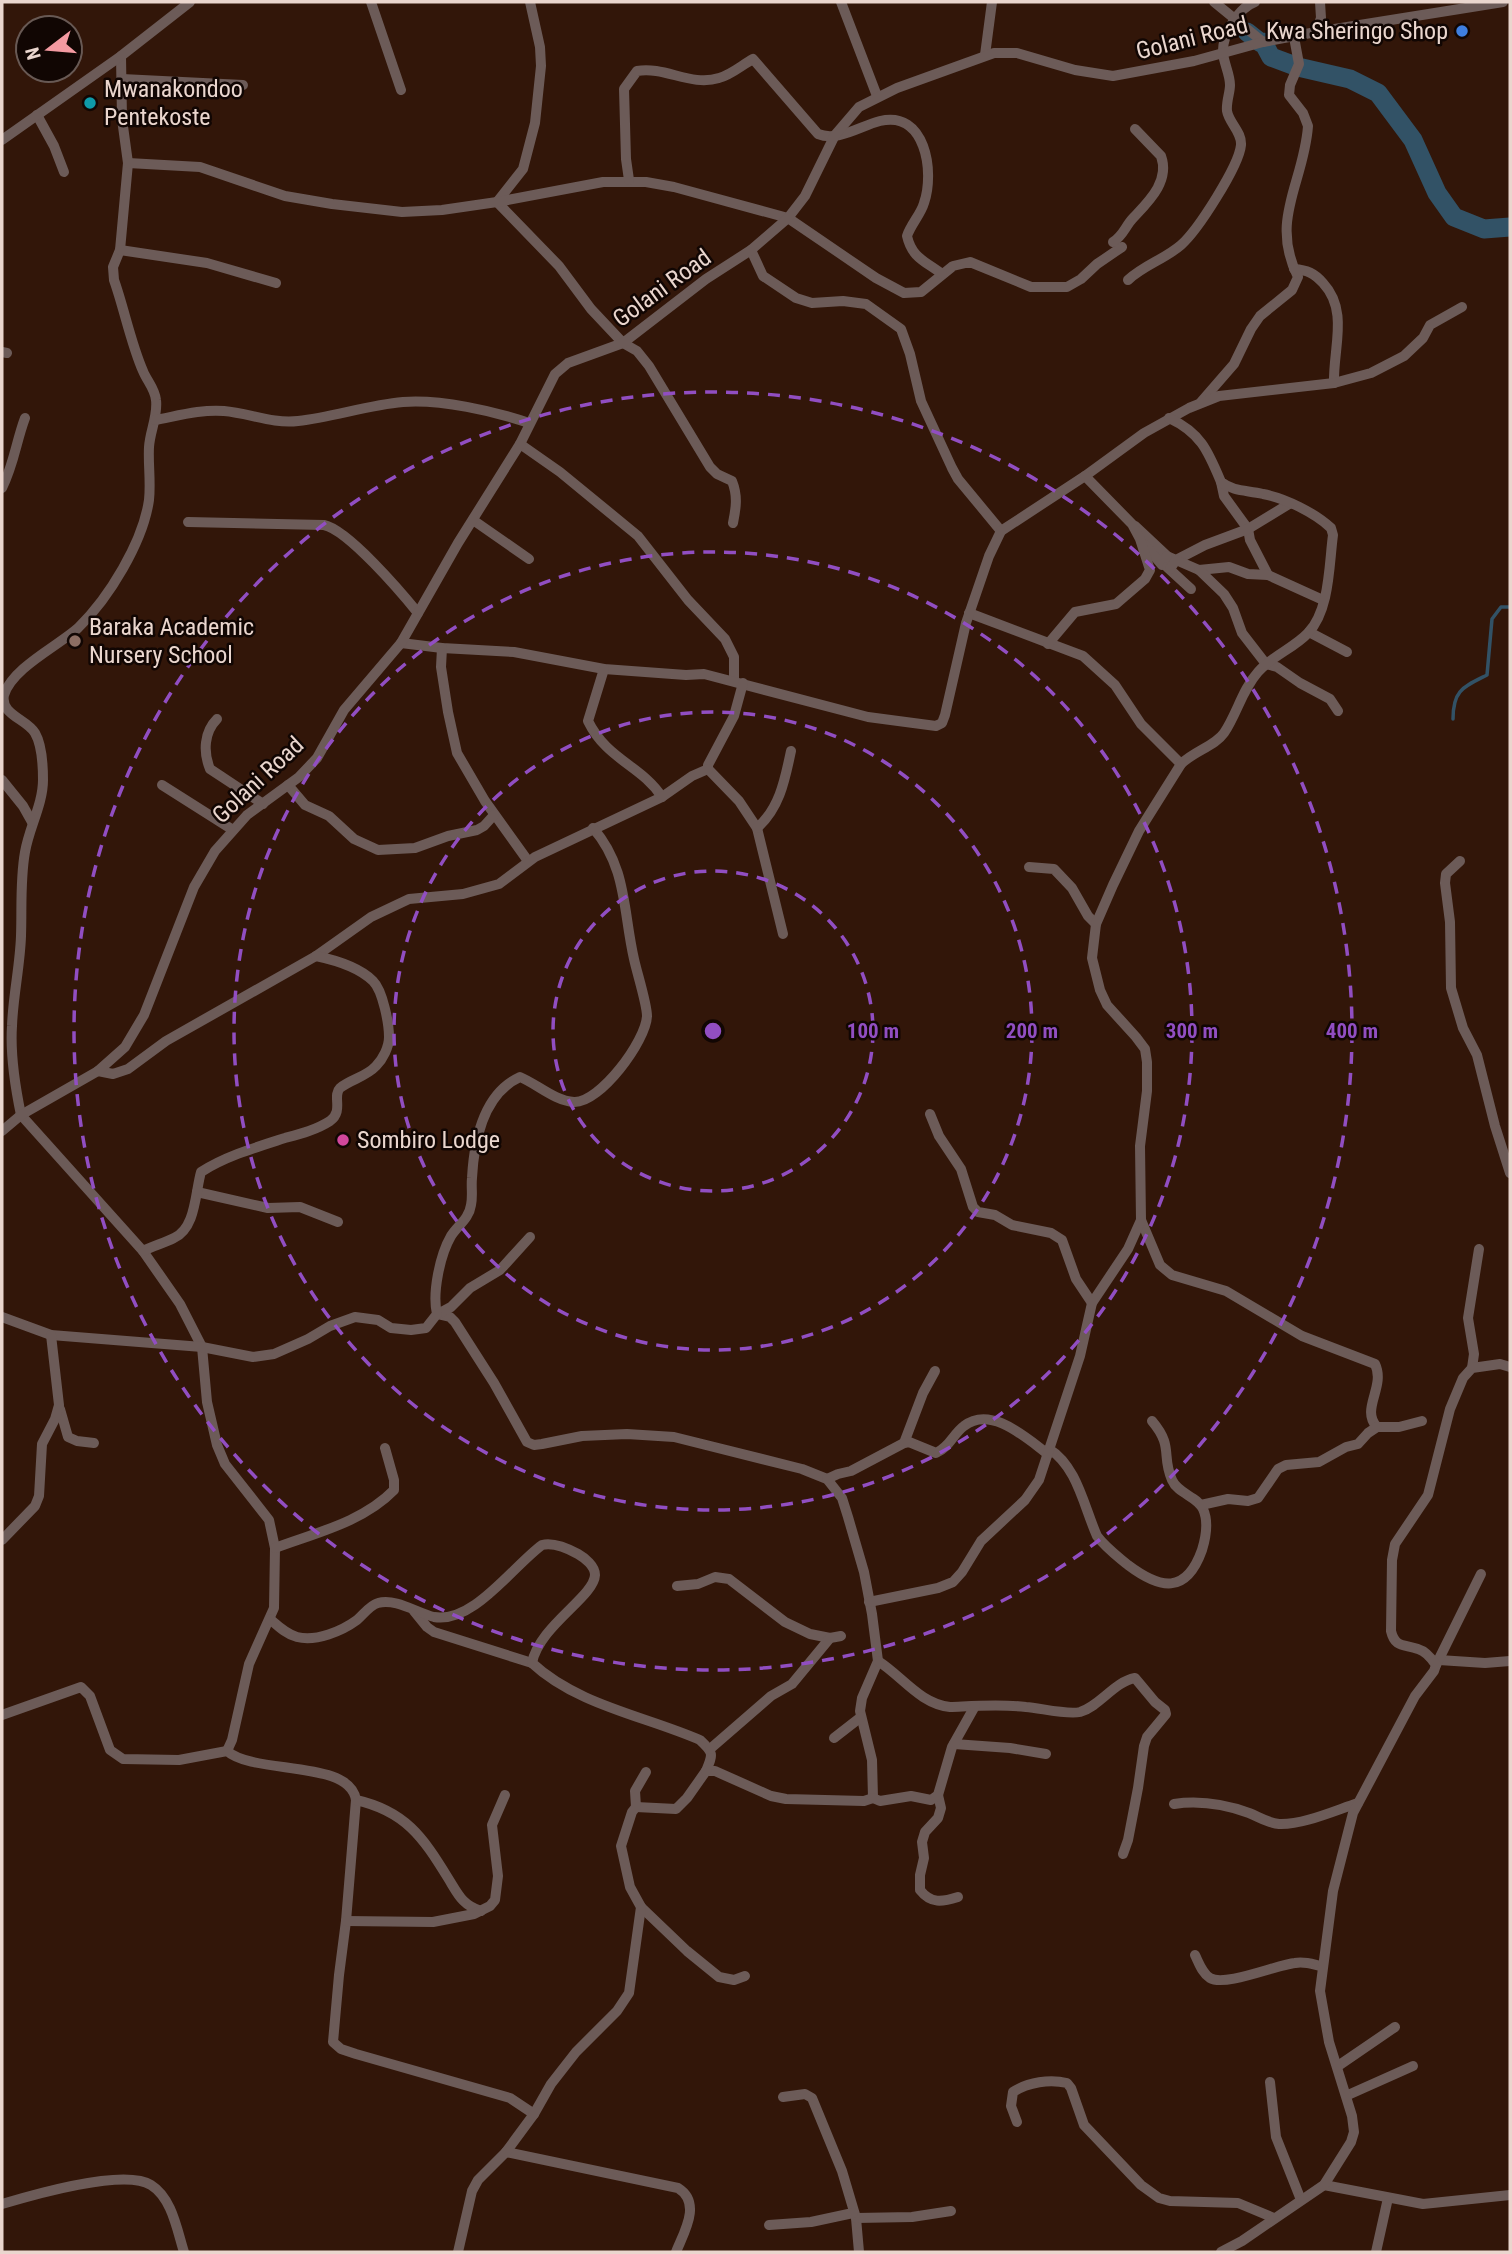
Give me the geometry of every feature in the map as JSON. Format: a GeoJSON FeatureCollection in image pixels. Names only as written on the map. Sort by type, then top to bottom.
{"type":"FeatureCollection","features":[{"type":"Feature","properties":{"kind":"street"},"geometry":{"type":"LineString","coordinates":[[2,140],[121,56],[190,2]]}},
{"type":"Feature","properties":{"kind":"street"},"geometry":{"type":"LineString","coordinates":[[371,2],[401,90]]}},
{"type":"Feature","properties":{"kind":"street"},"geometry":{"type":"LineString","coordinates":[[497,202],[523,169],[535,123],[541,66],[540,47],[530,2]]}},
{"type":"Feature","properties":{"kind":"street"},"geometry":{"type":"LineString","coordinates":[[841,2],[877,96]]}},
{"type":"Feature","properties":{"kind":"street"},"geometry":{"type":"LineString","coordinates":[[985,55],[992,2]]}},
{"type":"Feature","properties":{"kind":"street"},"geometry":{"type":"LineString","coordinates":[[1214,2],[1263,42]]}},
{"type":"Feature","properties":{"kind":"street"},"geometry":{"type":"LineString","coordinates":[[1128,280],[1140,269],[1170,253],[1187,239],[1219,192],[1240,154],[1242,140],[1227,114],[1230,85],[1223,54],[1225,37],[1234,21],[1248,4],[1255,2]]}},
{"type":"Feature","properties":{"kind":"street"},"geometry":{"type":"LineString","coordinates":[[1316,32],[1321,18],[1320,2]]}},
{"type":"Feature","properties":{"kind":"street"},"geometry":{"type":"LineString","coordinates":[[1471,2],[1482,5]]}},
{"type":"Feature","properties":{"kind":"street","name":"Golani Road"},"geometry":{"type":"LineString","coordinates":[[2,1131],[21,1115],[98,1071],[125,1047],[144,1015],[194,887],[215,851],[233,830],[317,758],[344,710],[401,643],[520,444],[551,380],[562,367],[624,343],[694,288],[751,250],[788,218],[805,196],[835,135],[859,107],[877,96],[985,55],[1003,52],[1017,53],[1075,70],[1113,76],[1223,54],[1263,42],[1503,2]]}},
{"type":"Feature","properties":{"kind":"street"},"geometry":{"type":"LineString","coordinates":[[1201,402],[1234,364],[1260,316],[1292,290],[1298,277],[1286,243],[1308,126],[1303,113],[1289,95],[1290,85],[1299,64],[1294,37]]}},
{"type":"Feature","properties":{"kind":"street"},"geometry":{"type":"LineString","coordinates":[[121,56],[122,119],[128,163],[120,250],[113,267],[114,280],[143,370],[156,396],[155,419],[149,445],[150,482],[143,525],[131,553],[91,614],[77,629],[21,671],[5,692],[4,705],[7,710],[31,727],[39,743],[43,781],[40,801],[24,853],[19,965],[12,1025],[15,1089],[21,1115],[142,1251],[180,1304],[202,1347],[207,1402],[217,1445],[225,1464],[269,1520],[275,1548],[275,1600],[270,1619],[249,1664],[232,1740],[227,1751]]}},
{"type":"Feature","properties":{"kind":"street"},"geometry":{"type":"LineString","coordinates":[[629,180],[624,89],[637,71],[650,68],[691,79],[713,80],[722,78],[752,59],[818,134],[851,132],[880,121],[892,120],[903,122],[918,135],[927,158],[928,177],[925,201],[907,236],[916,257],[942,274]]}},
{"type":"Feature","properties":{"kind":"street"},"geometry":{"type":"LineString","coordinates":[[122,79],[243,85]]}},
{"type":"Feature","properties":{"kind":"street"},"geometry":{"type":"LineString","coordinates":[[37,115],[64,172]]}},
{"type":"Feature","properties":{"kind":"street"},"geometry":{"type":"LineString","coordinates":[[128,163],[200,167],[285,196],[402,212],[497,202],[603,182],[629,180],[674,187],[788,218],[876,278],[904,293],[921,292],[953,266],[970,262],[1031,287],[1068,287],[1082,279],[1118,244],[1132,219],[1158,191],[1163,161],[1135,129]]}},
{"type":"Feature","properties":{"kind":"street"},"geometry":{"type":"LineString","coordinates":[[497,202],[548,253],[581,298],[624,343],[637,351],[649,366],[710,467],[717,474],[732,481],[737,503],[733,523]]}},
{"type":"Feature","properties":{"kind":"street"},"geometry":{"type":"LineString","coordinates":[[120,250],[206,263],[276,283]]}},
{"type":"Feature","properties":{"kind":"street"},"geometry":{"type":"LineString","coordinates":[[751,250],[763,276],[796,298],[812,303],[843,301],[866,304],[901,329],[921,401],[952,468],[958,480],[1001,531]]}},
{"type":"Feature","properties":{"kind":"street"},"geometry":{"type":"LineString","coordinates":[[1294,269],[1314,274],[1332,294],[1335,302],[1339,329],[1335,383]]}},
{"type":"Feature","properties":{"kind":"street"},"geometry":{"type":"LineString","coordinates":[[401,643],[442,649],[514,652],[604,669],[704,674],[868,717],[936,726],[942,723],[948,707],[960,643],[969,613],[1001,531],[1085,476],[1144,433],[1201,402],[1237,393],[1335,383],[1371,373],[1396,361],[1423,338],[1430,325],[1462,307]]}},
{"type":"Feature","properties":{"kind":"street"},"geometry":{"type":"LineString","coordinates":[[155,419],[226,411],[269,421],[298,421],[383,405],[422,401],[499,415],[529,424]]}},
{"type":"Feature","properties":{"kind":"street"},"geometry":{"type":"LineString","coordinates":[[2,488],[15,459],[19,433],[25,418]]}},
{"type":"Feature","properties":{"kind":"street"},"geometry":{"type":"LineString","coordinates":[[1169,418],[1187,427],[1200,439],[1221,482],[1224,496],[1248,529],[1250,540],[1268,575]]}},
{"type":"Feature","properties":{"kind":"street"},"geometry":{"type":"LineString","coordinates":[[520,444],[560,472],[638,536],[688,600],[725,639],[734,657],[738,682],[734,716],[708,769],[739,801],[757,828],[783,934]]}},
{"type":"Feature","properties":{"kind":"street"},"geometry":{"type":"LineString","coordinates":[[1085,476],[1191,589]]}},
{"type":"Feature","properties":{"kind":"street"},"geometry":{"type":"LineString","coordinates":[[1221,482],[1233,489],[1262,493],[1289,504],[1313,515],[1331,528],[1333,535],[1321,611],[1309,632],[1266,664],[1248,686],[1224,734],[1211,745],[1189,755],[1181,764],[1139,831],[1096,924],[1092,958],[1100,990],[1107,1005],[1145,1049],[1147,1091],[1140,1146],[1142,1220],[1160,1265],[1172,1275],[1226,1291],[1302,1336],[1374,1364],[1379,1382],[1370,1413],[1372,1422],[1377,1427]]}},
{"type":"Feature","properties":{"kind":"street"},"geometry":{"type":"LineString","coordinates":[[1169,563],[1205,545],[1248,529],[1289,504]]}},
{"type":"Feature","properties":{"kind":"street"},"geometry":{"type":"LineString","coordinates":[[474,520],[529,559]]}},
{"type":"Feature","properties":{"kind":"street"},"geometry":{"type":"LineString","coordinates":[[188,522],[334,527],[377,568],[418,613]]}},
{"type":"Feature","properties":{"kind":"street"},"geometry":{"type":"LineString","coordinates":[[1048,644],[1075,612],[1116,604],[1145,579],[1150,570],[1132,524]]}},
{"type":"Feature","properties":{"kind":"street"},"geometry":{"type":"LineString","coordinates":[[1140,539],[1169,563],[1213,569],[1229,567],[1268,575],[1323,600]]}},
{"type":"Feature","properties":{"kind":"street"},"geometry":{"type":"LineString","coordinates":[[1195,567],[1224,594],[1233,608],[1242,633],[1266,664],[1277,667],[1330,699],[1338,711]]}},
{"type":"Feature","properties":{"kind":"street"},"geometry":{"type":"LineString","coordinates":[[969,613],[1083,656],[1115,685],[1141,724],[1181,764]]}},
{"type":"Feature","properties":{"kind":"street"},"geometry":{"type":"LineString","coordinates":[[1309,632],[1347,652]]}},
{"type":"Feature","properties":{"kind":"street"},"geometry":{"type":"LineString","coordinates":[[442,649],[441,667],[447,712],[457,752],[494,815],[528,861]]}},
{"type":"Feature","properties":{"kind":"street"},"geometry":{"type":"LineString","coordinates":[[604,669],[588,721],[609,751],[645,777],[662,797]]}},
{"type":"Feature","properties":{"kind":"street"},"geometry":{"type":"LineString","coordinates":[[217,719],[209,726],[205,747],[210,769],[262,804]]}},
{"type":"Feature","properties":{"kind":"street"},"geometry":{"type":"LineString","coordinates":[[757,828],[772,811],[779,796],[791,751]]}},
{"type":"Feature","properties":{"kind":"street","name":"Golani Road"},"geometry":{"type":"LineString","coordinates":[[98,1071],[113,1074],[128,1069],[166,1041],[316,956],[354,927],[409,899],[463,894],[490,888],[528,861],[662,797],[692,776],[708,769]]}},
{"type":"Feature","properties":{"kind":"street"},"geometry":{"type":"LineString","coordinates":[[2,780],[32,822]]}},
{"type":"Feature","properties":{"kind":"street"},"geometry":{"type":"LineString","coordinates":[[162,785],[233,830]]}},
{"type":"Feature","properties":{"kind":"street"},"geometry":{"type":"LineString","coordinates":[[288,785],[304,805],[329,816],[354,839],[378,850],[415,848],[448,836],[477,830],[485,827],[494,815]]}},
{"type":"Feature","properties":{"kind":"street"},"geometry":{"type":"LineString","coordinates":[[437,1314],[434,1300],[444,1255],[451,1236],[468,1216],[472,1204],[474,1153],[482,1119],[496,1096],[508,1083],[520,1077],[558,1097],[575,1102],[595,1095],[634,1049],[647,1017],[632,949],[621,879],[606,842],[593,828]]}},
{"type":"Feature","properties":{"kind":"street"},"geometry":{"type":"LineString","coordinates":[[1460,861],[1446,874],[1445,883],[1450,922],[1451,988],[1463,1028],[1477,1055],[1494,1126],[1507,1147],[1510,1173]]}},
{"type":"Feature","properties":{"kind":"street"},"geometry":{"type":"LineString","coordinates":[[1029,867],[1054,869],[1072,888],[1088,916],[1096,924]]}},
{"type":"Feature","properties":{"kind":"street"},"geometry":{"type":"LineString","coordinates":[[142,1251],[183,1233],[190,1220],[201,1172],[252,1149],[312,1130],[331,1120],[337,1110],[336,1094],[339,1089],[361,1078],[378,1065],[386,1052],[389,1038],[382,997],[375,982],[335,960],[316,956]]}},
{"type":"Feature","properties":{"kind":"street"},"geometry":{"type":"LineString","coordinates":[[930,1114],[939,1136],[961,1168],[973,1207],[978,1212],[995,1215],[1012,1225],[1051,1233],[1062,1240],[1076,1279],[1092,1303]]}},
{"type":"Feature","properties":{"kind":"street"},"geometry":{"type":"LineString","coordinates":[[197,1192],[268,1208],[300,1207],[338,1222]]}},
{"type":"Feature","properties":{"kind":"street"},"geometry":{"type":"LineString","coordinates":[[869,1602],[938,1588],[953,1582],[981,1541],[1024,1500],[1039,1480],[1080,1356],[1092,1303],[1128,1250],[1142,1220]]}},
{"type":"Feature","properties":{"kind":"street"},"geometry":{"type":"LineString","coordinates":[[2,1317],[51,1335],[202,1347],[253,1357],[274,1354],[330,1326],[355,1317],[379,1320],[391,1328],[426,1328],[437,1314],[451,1307],[470,1288],[500,1270],[530,1237]]}},
{"type":"Feature","properties":{"kind":"street"},"geometry":{"type":"LineString","coordinates":[[1479,1249],[1468,1318],[1474,1354],[1472,1368],[1463,1378],[1450,1409],[1429,1495],[1395,1544],[1392,1560],[1391,1631],[1398,1645],[1418,1649],[1438,1662],[1510,1661]]}},
{"type":"Feature","properties":{"kind":"street"},"geometry":{"type":"LineString","coordinates":[[437,1314],[450,1317],[455,1322],[527,1442],[534,1445],[582,1436],[627,1434],[674,1437],[802,1469],[827,1479],[842,1498],[864,1572],[878,1661],[862,1698],[861,1717],[872,1760],[873,1798]]}},
{"type":"Feature","properties":{"kind":"street"},"geometry":{"type":"LineString","coordinates":[[51,1335],[59,1405],[68,1437],[94,1443]]}},
{"type":"Feature","properties":{"kind":"street"},"geometry":{"type":"LineString","coordinates":[[1472,1368],[1500,1364],[1510,1367]]}},
{"type":"Feature","properties":{"kind":"street"},"geometry":{"type":"LineString","coordinates":[[904,1443],[923,1393],[935,1371]]}},
{"type":"Feature","properties":{"kind":"street"},"geometry":{"type":"LineString","coordinates":[[2,1540],[35,1506],[41,1485],[42,1444],[59,1405]]}},
{"type":"Feature","properties":{"kind":"street"},"geometry":{"type":"LineString","coordinates":[[827,1479],[851,1471],[904,1443],[909,1442],[936,1453],[944,1450],[964,1426],[980,1419],[997,1420],[1057,1454],[1069,1470],[1103,1544],[1136,1571],[1159,1584],[1178,1582],[1199,1558],[1207,1534],[1206,1522],[1201,1505],[1174,1484],[1167,1464],[1166,1442],[1152,1421]]}},
{"type":"Feature","properties":{"kind":"street"},"geometry":{"type":"LineString","coordinates":[[1201,1505],[1227,1499],[1248,1501],[1258,1498],[1278,1469],[1286,1465],[1319,1462],[1346,1447],[1358,1444],[1377,1427],[1399,1427],[1422,1421]]}},
{"type":"Feature","properties":{"kind":"street"},"geometry":{"type":"LineString","coordinates":[[275,1548],[338,1525],[384,1500],[394,1490],[385,1448]]}},
{"type":"Feature","properties":{"kind":"street"},"geometry":{"type":"LineString","coordinates":[[270,1619],[291,1634],[309,1637],[343,1628],[379,1602],[397,1604],[440,1618],[456,1615],[479,1605],[526,1557],[542,1545],[567,1548],[583,1557],[593,1567],[595,1576],[589,1588],[544,1634],[534,1652],[532,1663]]}},
{"type":"Feature","properties":{"kind":"street"},"geometry":{"type":"LineString","coordinates":[[1221,2252],[1324,2185],[1345,2152],[1353,2132],[1348,2095],[1324,2016],[1320,1991],[1321,1966],[1335,1878],[1358,1803],[1415,1696],[1434,1671],[1481,1574]]}},
{"type":"Feature","properties":{"kind":"street"},"geometry":{"type":"LineString","coordinates":[[677,1586],[698,1584],[715,1577],[729,1578],[785,1622],[810,1634],[830,1638],[841,1636]]}},
{"type":"Feature","properties":{"kind":"street"},"geometry":{"type":"LineString","coordinates":[[414,1611],[434,1632],[532,1663],[543,1673],[570,1688],[604,1704],[700,1740],[710,1749],[712,1756],[706,1771],[676,1809],[636,1807]]}},
{"type":"Feature","properties":{"kind":"street"},"geometry":{"type":"LineString","coordinates":[[710,1749],[771,1696],[792,1684],[830,1638]]}},
{"type":"Feature","properties":{"kind":"street"},"geometry":{"type":"LineString","coordinates":[[878,1661],[890,1668],[913,1691],[942,1706],[1029,1707],[1067,1713],[1078,1712],[1135,1678],[1166,1714],[1147,1737],[1144,1746],[1123,1854]]}},
{"type":"Feature","properties":{"kind":"street"},"geometry":{"type":"LineString","coordinates":[[2,1715],[81,1687],[90,1696],[110,1750],[124,1759],[179,1760],[227,1751],[243,1762],[295,1768],[334,1778],[349,1786],[356,1800],[333,2042],[356,2054],[510,2098],[534,2114]]}},
{"type":"Feature","properties":{"kind":"street"},"geometry":{"type":"LineString","coordinates":[[958,1897],[935,1901],[929,1899],[920,1889],[924,1858],[922,1842],[925,1832],[939,1818],[941,1808],[938,1796],[954,1744],[975,1706]]}},
{"type":"Feature","properties":{"kind":"street"},"geometry":{"type":"LineString","coordinates":[[834,1738],[861,1717]]}},
{"type":"Feature","properties":{"kind":"street"},"geometry":{"type":"LineString","coordinates":[[954,1744],[1010,1748],[1045,1754]]}},
{"type":"Feature","properties":{"kind":"street"},"geometry":{"type":"LineString","coordinates":[[706,1771],[715,1771],[778,1798],[843,1801],[869,1801],[873,1798]]}},
{"type":"Feature","properties":{"kind":"street"},"geometry":{"type":"LineString","coordinates":[[646,1772],[635,1791],[636,1807],[627,1823],[620,1852],[630,1887],[641,1907],[719,1977],[734,1980],[745,1976]]}},
{"type":"Feature","properties":{"kind":"street"},"geometry":{"type":"LineString","coordinates":[[346,1921],[433,1922],[481,1912],[495,1900],[498,1876],[492,1825],[505,1795]]}},
{"type":"Feature","properties":{"kind":"street"},"geometry":{"type":"LineString","coordinates":[[873,1798],[880,1801],[911,1796],[931,1800],[938,1796]]}},
{"type":"Feature","properties":{"kind":"street"},"geometry":{"type":"LineString","coordinates":[[356,1800],[380,1808],[407,1823],[434,1856],[461,1900],[470,1908],[481,1912]]}},
{"type":"Feature","properties":{"kind":"street"},"geometry":{"type":"LineString","coordinates":[[1174,1804],[1204,1801],[1282,1824],[1316,1817],[1358,1803]]}},
{"type":"Feature","properties":{"kind":"street"},"geometry":{"type":"LineString","coordinates":[[458,2252],[472,2192],[489,2166],[506,2152],[534,2114],[551,2084],[576,2052],[625,2002],[629,1993],[641,1907]]}},
{"type":"Feature","properties":{"kind":"street"},"geometry":{"type":"LineString","coordinates":[[1195,1955],[1203,1972],[1213,1980],[1225,1980],[1292,1963],[1304,1962],[1321,1966]]}},
{"type":"Feature","properties":{"kind":"street"},"geometry":{"type":"LineString","coordinates":[[1338,2066],[1395,2027]]}},
{"type":"Feature","properties":{"kind":"street"},"geometry":{"type":"LineString","coordinates":[[1348,2095],[1413,2066]]}},
{"type":"Feature","properties":{"kind":"street"},"geometry":{"type":"LineString","coordinates":[[1017,2122],[1011,2106],[1013,2092],[1049,2081],[1067,2083],[1084,2125],[1140,2185],[1159,2198],[1170,2201],[1238,2203],[1274,2218]]}},
{"type":"Feature","properties":{"kind":"street"},"geometry":{"type":"LineString","coordinates":[[1270,2082],[1276,2137],[1301,2200]]}},
{"type":"Feature","properties":{"kind":"street"},"geometry":{"type":"LineString","coordinates":[[783,2097],[805,2094],[812,2098],[842,2171],[854,2215],[859,2252]]}},
{"type":"Feature","properties":{"kind":"street"},"geometry":{"type":"LineString","coordinates":[[506,2152],[678,2188],[690,2202],[690,2213],[676,2252]]}},
{"type":"Feature","properties":{"kind":"street"},"geometry":{"type":"LineString","coordinates":[[2,2204],[118,2178],[141,2181],[157,2190],[171,2211],[184,2252]]}},
{"type":"Feature","properties":{"kind":"street"},"geometry":{"type":"LineString","coordinates":[[1324,2185],[1436,2205],[1510,2195]]}},
{"type":"Feature","properties":{"kind":"street"},"geometry":{"type":"LineString","coordinates":[[1376,2252],[1388,2198]]}},
{"type":"Feature","properties":{"kind":"street"},"geometry":{"type":"LineString","coordinates":[[769,2225],[854,2215],[912,2217],[951,2210]]}},
{"type":"Feature","properties":{"kind":"waterway"},"geometry":{"type":"LineString","coordinates":[[1247,32],[1263,42],[1271,57],[1298,67],[1350,79],[1378,93],[1413,140],[1437,193],[1454,217],[1484,229],[1510,227]]}},
{"type":"Feature","properties":{"kind":"waterway"},"geometry":{"type":"LineString","coordinates":[[1453,719],[1457,695],[1487,675],[1492,619],[1501,607],[1510,607]]}},
{"type":"Feature","properties":{"kind":"place","name":"Kwa Sheringo Shop"},"geometry":{"type":"Point","coordinates":[1462,31]}},
{"type":"Feature","properties":{"kind":"place","name":"Mwanakondoo Pentekoste"},"geometry":{"type":"Point","coordinates":[90,103]}},
{"type":"Feature","properties":{"kind":"place","name":"Baraka Academic Nursery School"},"geometry":{"type":"Point","coordinates":[75,641]}},
{"type":"Feature","properties":{"kind":"place","name":"Sombiro Lodge"},"geometry":{"type":"Point","coordinates":[343,1140]}}]}
